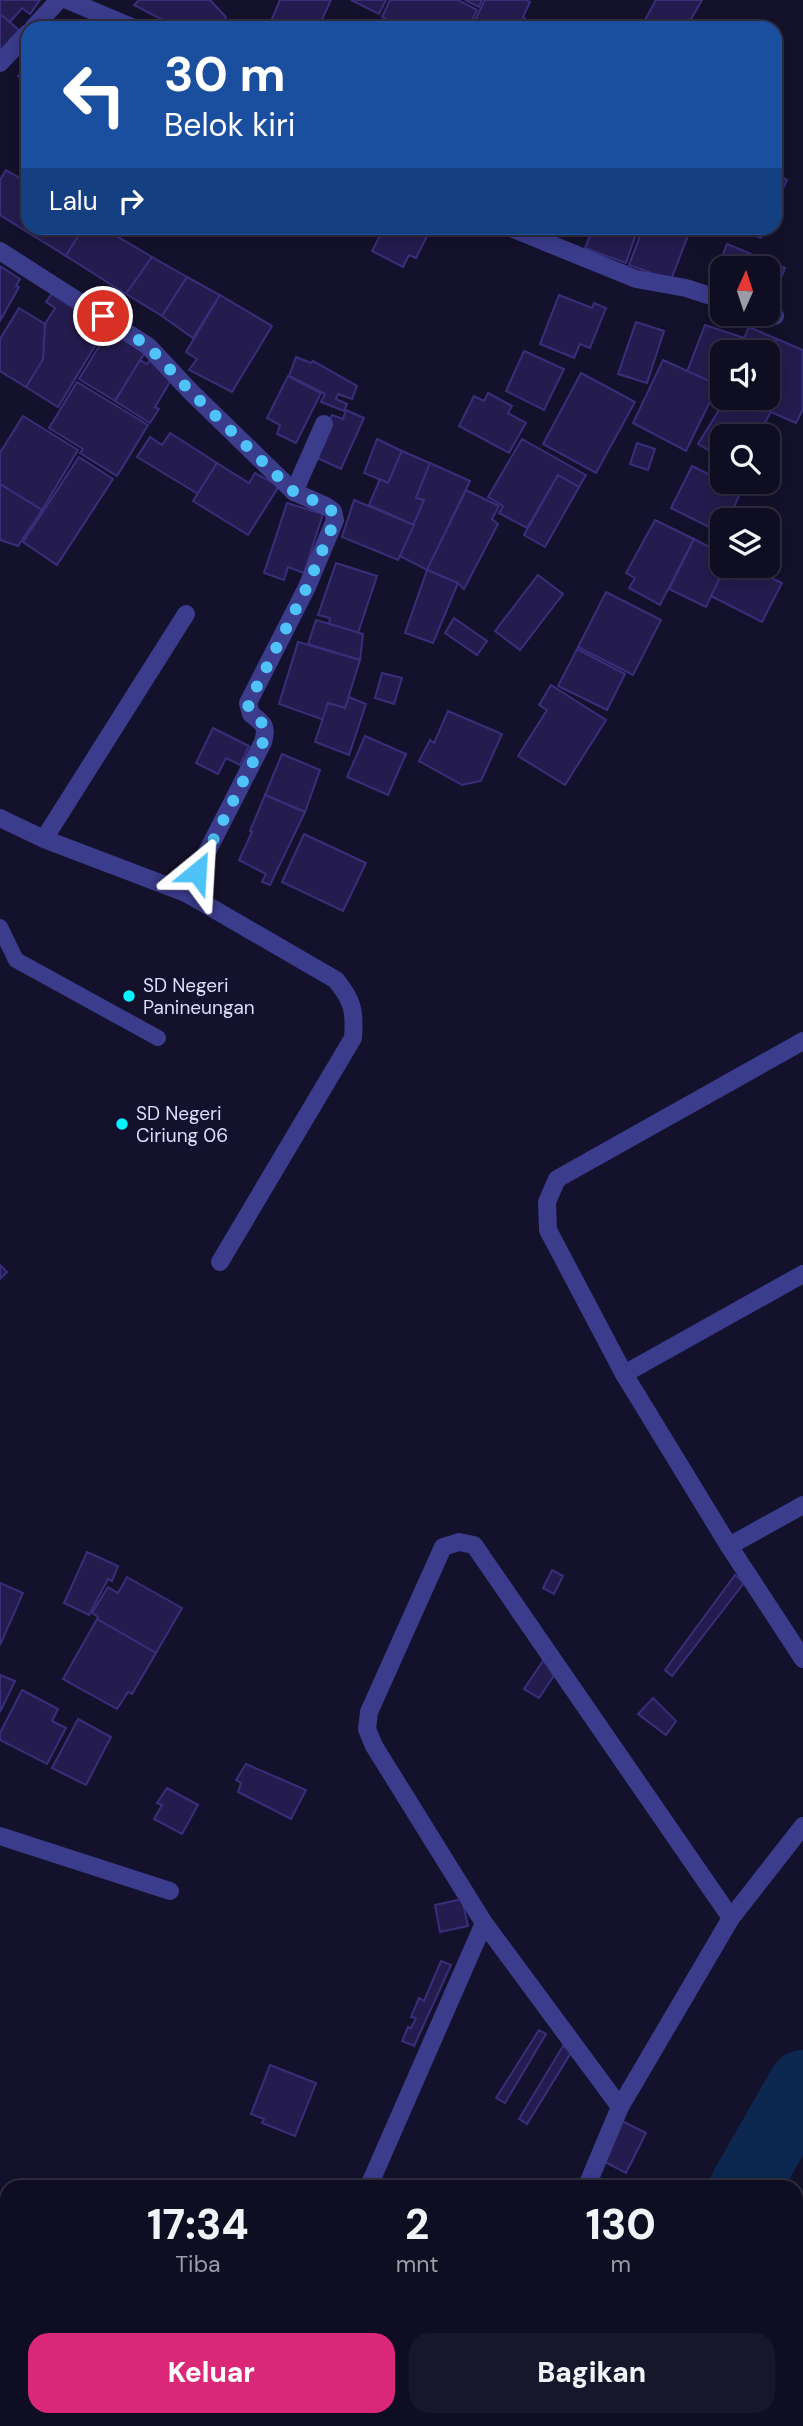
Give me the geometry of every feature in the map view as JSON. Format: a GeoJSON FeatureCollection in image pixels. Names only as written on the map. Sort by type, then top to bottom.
{"type":"FeatureCollection","features":[{"type":"Feature","properties":{"kind":"street"},"geometry":{"type":"LineString","coordinates":[[40,21],[59,0]]}},
{"type":"Feature","properties":{"kind":"street"},"geometry":{"type":"LineString","coordinates":[[67,0],[117,21]]}},
{"type":"Feature","properties":{"kind":"street"},"geometry":{"type":"LineString","coordinates":[[0,63],[21,40]]}},
{"type":"Feature","properties":{"kind":"street"},"geometry":{"type":"LineString","coordinates":[[528,235],[636,279],[710,295]]}},
{"type":"Feature","properties":{"kind":"street"},"geometry":{"type":"LineString","coordinates":[[0,251],[148,346],[191,392],[294,492],[326,506],[332,511],[335,520],[307,587],[248,704],[251,714],[264,724],[266,732],[263,742],[186,893]]}},
{"type":"Feature","properties":{"kind":"street"},"geometry":{"type":"LineString","coordinates":[[294,492],[324,424]]}},
{"type":"Feature","properties":{"kind":"street"},"geometry":{"type":"LineString","coordinates":[[44,839],[186,614]]}},
{"type":"Feature","properties":{"kind":"street"},"geometry":{"type":"LineString","coordinates":[[0,818],[44,839],[186,893],[336,979],[348,995],[355,1013],[353,1038],[220,1262]]}},
{"type":"Feature","properties":{"kind":"street"},"geometry":{"type":"LineString","coordinates":[[803,1041],[557,1179],[547,1202],[548,1230],[624,1374],[729,1546],[803,1659]]}},
{"type":"Feature","properties":{"kind":"street"},"geometry":{"type":"LineString","coordinates":[[624,1374],[803,1274]]}},
{"type":"Feature","properties":{"kind":"street"},"geometry":{"type":"LineString","coordinates":[[729,1546],[803,1505]]}},
{"type":"Feature","properties":{"kind":"street"},"geometry":{"type":"LineString","coordinates":[[620,2107],[484,1923],[374,1746],[367,1729],[369,1712],[443,1547],[459,1542],[474,1545],[731,1918]]}},
{"type":"Feature","properties":{"kind":"street"},"geometry":{"type":"LineString","coordinates":[[589,2180],[620,2107],[731,1918],[803,1826]]}},
{"type":"Feature","properties":{"kind":"street"},"geometry":{"type":"LineString","coordinates":[[0,1836],[170,1891]]}},
{"type":"Feature","properties":{"kind":"street"},"geometry":{"type":"LineString","coordinates":[[372,2180],[484,1923]]}},
{"type":"Feature","properties":{"kind":"lane"},"geometry":{"type":"LineString","coordinates":[[0,927],[16,960],[158,1038]]}},
{"type":"Feature","properties":{"kind":"building"},"geometry":{"type":"Polygon","coordinates":[[[0,0],[40,0],[30,14],[22,8],[10,22],[0,14],[0,0]]]}},
{"type":"Feature","properties":{"kind":"building"},"geometry":{"type":"Polygon","coordinates":[[[139,0],[210,0],[226,17],[224,21],[165,21],[134,5],[139,0]]]}},
{"type":"Feature","properties":{"kind":"building"},"geometry":{"type":"Polygon","coordinates":[[[280,0],[331,0],[321,21],[271,21],[280,0]]]}},
{"type":"Feature","properties":{"kind":"building"},"geometry":{"type":"Polygon","coordinates":[[[351,0],[386,0],[379,14],[351,0]]]}},
{"type":"Feature","properties":{"kind":"building"},"geometry":{"type":"Polygon","coordinates":[[[390,0],[458,0],[477,10],[472,21],[390,21],[382,17],[390,0]]]}},
{"type":"Feature","properties":{"kind":"building"},"geometry":{"type":"Polygon","coordinates":[[[465,0],[482,0],[479,7],[465,0]]]}},
{"type":"Feature","properties":{"kind":"building"},"geometry":{"type":"Polygon","coordinates":[[[485,0],[530,2],[524,21],[474,21],[485,0]]]}},
{"type":"Feature","properties":{"kind":"building"},"geometry":{"type":"Polygon","coordinates":[[[656,0],[702,0],[690,21],[645,20],[656,0]]]}},
{"type":"Feature","properties":{"kind":"building"},"geometry":{"type":"Polygon","coordinates":[[[0,14],[19,30],[0,51],[0,14]]]}},
{"type":"Feature","properties":{"kind":"building"},"geometry":{"type":"Polygon","coordinates":[[[6,170],[21,179],[21,228],[0,215],[0,180],[6,170]]]}},
{"type":"Feature","properties":{"kind":"building"},"geometry":{"type":"Polygon","coordinates":[[[782,178],[787,180],[782,191],[782,178]]]}},
{"type":"Feature","properties":{"kind":"building"},"geometry":{"type":"Polygon","coordinates":[[[32,235],[79,235],[66,256],[32,235]]]}},
{"type":"Feature","properties":{"kind":"building"},"geometry":{"type":"Polygon","coordinates":[[[79,235],[115,235],[152,257],[126,294],[66,256],[79,235]]]}},
{"type":"Feature","properties":{"kind":"building"},"geometry":{"type":"Polygon","coordinates":[[[380,235],[428,235],[416,258],[409,255],[403,267],[372,251],[380,235]]]}},
{"type":"Feature","properties":{"kind":"building"},"geometry":{"type":"Polygon","coordinates":[[[587,235],[636,235],[626,263],[585,248],[590,236],[587,235]]]}},
{"type":"Feature","properties":{"kind":"building"},"geometry":{"type":"Polygon","coordinates":[[[640,235],[688,235],[671,280],[629,265],[640,235]]]}},
{"type":"Feature","properties":{"kind":"building"},"geometry":{"type":"Polygon","coordinates":[[[727,244],[756,256],[722,256],[727,244]]]}},
{"type":"Feature","properties":{"kind":"building"},"geometry":{"type":"Polygon","coordinates":[[[152,257],[187,277],[162,316],[126,294],[152,257]]]}},
{"type":"Feature","properties":{"kind":"building"},"geometry":{"type":"Polygon","coordinates":[[[0,266],[20,279],[16,286],[19,287],[0,321],[0,266]]]}},
{"type":"Feature","properties":{"kind":"building"},"geometry":{"type":"Polygon","coordinates":[[[780,266],[785,268],[780,280],[780,266]]]}},
{"type":"Feature","properties":{"kind":"building"},"geometry":{"type":"Polygon","coordinates":[[[187,277],[220,295],[193,338],[162,316],[187,277]]]}},
{"type":"Feature","properties":{"kind":"building"},"geometry":{"type":"Polygon","coordinates":[[[53,292],[107,326],[58,407],[26,387],[43,359],[45,324],[55,308],[46,302],[53,292]]]}},
{"type":"Feature","properties":{"kind":"building"},"geometry":{"type":"Polygon","coordinates":[[[220,295],[272,326],[232,392],[189,370],[197,359],[186,352],[220,295]]]}},
{"type":"Feature","properties":{"kind":"building"},"geometry":{"type":"Polygon","coordinates":[[[559,295],[592,308],[594,303],[606,308],[590,348],[580,344],[574,358],[540,344],[559,295]]]}},
{"type":"Feature","properties":{"kind":"building"},"geometry":{"type":"Polygon","coordinates":[[[19,308],[45,324],[43,359],[26,387],[0,371],[0,339],[19,308]]]}},
{"type":"Feature","properties":{"kind":"building"},"geometry":{"type":"Polygon","coordinates":[[[636,322],[664,331],[647,383],[618,374],[636,322]]]}},
{"type":"Feature","properties":{"kind":"building"},"geometry":{"type":"Polygon","coordinates":[[[705,325],[744,338],[749,327],[777,339],[710,340],[710,381],[687,372],[705,325]]]}},
{"type":"Feature","properties":{"kind":"building"},"geometry":{"type":"Polygon","coordinates":[[[111,327],[147,349],[115,401],[79,379],[111,327]]]}},
{"type":"Feature","properties":{"kind":"building"},"geometry":{"type":"Polygon","coordinates":[[[780,340],[803,350],[803,409],[796,423],[768,410],[780,410],[780,340]]]}},
{"type":"Feature","properties":{"kind":"building"},"geometry":{"type":"Polygon","coordinates":[[[524,351],[564,369],[544,410],[506,391],[524,351]]]}},
{"type":"Feature","properties":{"kind":"building"},"geometry":{"type":"Polygon","coordinates":[[[296,357],[311,363],[313,361],[357,386],[352,399],[338,394],[336,399],[347,404],[344,411],[321,402],[325,394],[289,376],[296,357]]]}},
{"type":"Feature","properties":{"kind":"building"},"geometry":{"type":"Polygon","coordinates":[[[140,360],[147,364],[149,361],[174,375],[155,407],[159,409],[150,423],[115,401],[140,360]]]}},
{"type":"Feature","properties":{"kind":"building"},"geometry":{"type":"Polygon","coordinates":[[[663,360],[710,381],[710,402],[686,451],[633,423],[663,360]]]}},
{"type":"Feature","properties":{"kind":"building"},"geometry":{"type":"Polygon","coordinates":[[[581,373],[635,402],[596,473],[543,444],[581,373]]]}},
{"type":"Feature","properties":{"kind":"building"},"geometry":{"type":"Polygon","coordinates":[[[288,376],[321,393],[296,443],[277,434],[280,425],[267,418],[288,376]]]}},
{"type":"Feature","properties":{"kind":"building"},"geometry":{"type":"Polygon","coordinates":[[[77,382],[148,425],[117,476],[80,453],[83,449],[49,428],[77,382]]]}},
{"type":"Feature","properties":{"kind":"building"},"geometry":{"type":"Polygon","coordinates":[[[488,393],[512,406],[508,413],[526,423],[509,453],[459,426],[474,396],[484,401],[488,393]]]}},
{"type":"Feature","properties":{"kind":"building"},"geometry":{"type":"Polygon","coordinates":[[[346,410],[364,418],[341,469],[313,456],[332,415],[343,419],[346,410]]]}},
{"type":"Feature","properties":{"kind":"building"},"geometry":{"type":"Polygon","coordinates":[[[719,410],[771,412],[764,424],[710,424],[719,410]]]}},
{"type":"Feature","properties":{"kind":"building"},"geometry":{"type":"Polygon","coordinates":[[[23,416],[78,450],[42,510],[0,484],[0,453],[23,416]]]}},
{"type":"Feature","properties":{"kind":"building"},"geometry":{"type":"Polygon","coordinates":[[[710,425],[710,451],[698,444],[710,425]]]}},
{"type":"Feature","properties":{"kind":"building"},"geometry":{"type":"Polygon","coordinates":[[[170,433],[217,463],[198,494],[137,457],[150,437],[162,445],[170,433]]]}},
{"type":"Feature","properties":{"kind":"building"},"geometry":{"type":"Polygon","coordinates":[[[377,439],[402,451],[388,483],[364,473],[377,439]]]}},
{"type":"Feature","properties":{"kind":"building"},"geometry":{"type":"Polygon","coordinates":[[[522,439],[586,475],[579,487],[558,475],[527,528],[499,513],[503,506],[488,497],[522,439]]]}},
{"type":"Feature","properties":{"kind":"building"},"geometry":{"type":"Polygon","coordinates":[[[637,443],[655,449],[648,470],[630,464],[637,443]]]}},
{"type":"Feature","properties":{"kind":"building"},"geometry":{"type":"Polygon","coordinates":[[[402,451],[430,463],[416,498],[424,500],[414,525],[369,505],[380,479],[388,483],[402,451]]]}},
{"type":"Feature","properties":{"kind":"building"},"geometry":{"type":"Polygon","coordinates":[[[79,457],[113,479],[57,565],[23,542],[79,457]]]}},
{"type":"Feature","properties":{"kind":"building"},"geometry":{"type":"Polygon","coordinates":[[[217,463],[249,483],[255,473],[279,486],[248,535],[193,501],[217,463]]]}},
{"type":"Feature","properties":{"kind":"building"},"geometry":{"type":"Polygon","coordinates":[[[430,463],[470,481],[427,570],[400,556],[424,500],[416,498],[430,463]]]}},
{"type":"Feature","properties":{"kind":"building"},"geometry":{"type":"Polygon","coordinates":[[[692,466],[710,475],[710,494],[739,496],[734,508],[710,508],[710,528],[671,508],[692,466]]]}},
{"type":"Feature","properties":{"kind":"building"},"geometry":{"type":"Polygon","coordinates":[[[558,475],[579,487],[545,547],[524,535],[558,475]]]}},
{"type":"Feature","properties":{"kind":"building"},"geometry":{"type":"Polygon","coordinates":[[[0,484],[42,510],[18,546],[0,540],[0,484]]]}},
{"type":"Feature","properties":{"kind":"building"},"geometry":{"type":"Polygon","coordinates":[[[466,490],[499,506],[492,519],[498,524],[464,589],[458,583],[427,570],[466,490]]]}},
{"type":"Feature","properties":{"kind":"building"},"geometry":{"type":"Polygon","coordinates":[[[354,500],[414,525],[398,560],[342,537],[354,500]]]}},
{"type":"Feature","properties":{"kind":"building"},"geometry":{"type":"Polygon","coordinates":[[[287,503],[323,514],[304,573],[288,567],[284,580],[264,573],[287,503]]]}},
{"type":"Feature","properties":{"kind":"building"},"geometry":{"type":"Polygon","coordinates":[[[655,520],[694,539],[660,605],[629,588],[635,578],[626,573],[655,520]]]}},
{"type":"Feature","properties":{"kind":"building"},"geometry":{"type":"Polygon","coordinates":[[[694,539],[710,547],[710,578],[720,578],[706,607],[669,589],[694,539]]]}},
{"type":"Feature","properties":{"kind":"building"},"geometry":{"type":"Polygon","coordinates":[[[336,563],[377,576],[358,633],[329,624],[330,618],[318,615],[336,563]]]}},
{"type":"Feature","properties":{"kind":"building"},"geometry":{"type":"Polygon","coordinates":[[[427,570],[458,583],[433,643],[405,633],[427,570]]]}},
{"type":"Feature","properties":{"kind":"building"},"geometry":{"type":"Polygon","coordinates":[[[538,575],[563,594],[520,650],[495,631],[538,575]]]}},
{"type":"Feature","properties":{"kind":"building"},"geometry":{"type":"Polygon","coordinates":[[[720,578],[772,578],[782,583],[762,622],[711,596],[720,578]]]}},
{"type":"Feature","properties":{"kind":"building"},"geometry":{"type":"Polygon","coordinates":[[[606,592],[661,620],[633,675],[578,647],[606,592]]]}},
{"type":"Feature","properties":{"kind":"building"},"geometry":{"type":"Polygon","coordinates":[[[454,618],[487,641],[477,655],[445,633],[454,618]]]}},
{"type":"Feature","properties":{"kind":"building"},"geometry":{"type":"Polygon","coordinates":[[[316,620],[363,634],[360,660],[308,644],[316,620]]]}},
{"type":"Feature","properties":{"kind":"building"},"geometry":{"type":"Polygon","coordinates":[[[298,642],[360,660],[345,708],[328,703],[324,720],[279,704],[298,642]]]}},
{"type":"Feature","properties":{"kind":"building"},"geometry":{"type":"Polygon","coordinates":[[[577,649],[625,674],[607,710],[558,686],[577,649]]]}},
{"type":"Feature","properties":{"kind":"building"},"geometry":{"type":"Polygon","coordinates":[[[382,673],[402,678],[394,704],[375,698],[382,673]]]}},
{"type":"Feature","properties":{"kind":"building"},"geometry":{"type":"Polygon","coordinates":[[[551,685],[606,720],[565,785],[518,756],[547,710],[539,705],[551,685]]]}},
{"type":"Feature","properties":{"kind":"building"},"geometry":{"type":"Polygon","coordinates":[[[349,697],[366,704],[349,755],[315,742],[328,703],[345,708],[349,697]]]}},
{"type":"Feature","properties":{"kind":"building"},"geometry":{"type":"Polygon","coordinates":[[[448,711],[502,734],[481,781],[462,785],[419,761],[430,740],[434,743],[448,711]]]}},
{"type":"Feature","properties":{"kind":"building"},"geometry":{"type":"Polygon","coordinates":[[[213,728],[249,746],[240,765],[226,758],[218,774],[196,763],[213,728]]]}},
{"type":"Feature","properties":{"kind":"building"},"geometry":{"type":"Polygon","coordinates":[[[365,736],[406,754],[388,795],[347,777],[365,736]]]}},
{"type":"Feature","properties":{"kind":"building"},"geometry":{"type":"Polygon","coordinates":[[[282,754],[320,770],[305,812],[265,795],[282,754]]]}},
{"type":"Feature","properties":{"kind":"building"},"geometry":{"type":"Polygon","coordinates":[[[265,795],[305,812],[270,885],[262,882],[266,874],[239,860],[265,795]]]}},
{"type":"Feature","properties":{"kind":"building"},"geometry":{"type":"Polygon","coordinates":[[[304,834],[366,863],[343,911],[282,882],[304,834]]]}},
{"type":"Feature","properties":{"kind":"building"},"geometry":{"type":"Polygon","coordinates":[[[0,1265],[7,1272],[0,1279],[0,1265]]]}},
{"type":"Feature","properties":{"kind":"building"},"geometry":{"type":"Polygon","coordinates":[[[87,1552],[118,1566],[112,1581],[108,1579],[89,1615],[64,1603],[87,1552]]]}},
{"type":"Feature","properties":{"kind":"building"},"geometry":{"type":"Polygon","coordinates":[[[552,1570],[563,1576],[554,1594],[543,1588],[552,1570]]]}},
{"type":"Feature","properties":{"kind":"building"},"geometry":{"type":"Polygon","coordinates":[[[735,1575],[744,1583],[672,1676],[665,1670],[735,1575]]]}},
{"type":"Feature","properties":{"kind":"building"},"geometry":{"type":"Polygon","coordinates":[[[127,1577],[182,1608],[156,1653],[97,1619],[92,1613],[108,1587],[118,1593],[127,1577]]]}},
{"type":"Feature","properties":{"kind":"building"},"geometry":{"type":"Polygon","coordinates":[[[0,1583],[23,1593],[0,1645],[0,1583]]]}},
{"type":"Feature","properties":{"kind":"building"},"geometry":{"type":"Polygon","coordinates":[[[97,1619],[156,1653],[132,1694],[128,1692],[117,1709],[63,1679],[97,1619]]]}},
{"type":"Feature","properties":{"kind":"building"},"geometry":{"type":"Polygon","coordinates":[[[543,1661],[557,1671],[539,1698],[524,1689],[543,1661]]]}},
{"type":"Feature","properties":{"kind":"building"},"geometry":{"type":"Polygon","coordinates":[[[0,1675],[15,1681],[0,1712],[0,1675]]]}},
{"type":"Feature","properties":{"kind":"building"},"geometry":{"type":"Polygon","coordinates":[[[22,1690],[58,1709],[52,1721],[66,1728],[47,1764],[0,1740],[0,1733],[22,1690]]]}},
{"type":"Feature","properties":{"kind":"building"},"geometry":{"type":"Polygon","coordinates":[[[653,1698],[676,1721],[666,1735],[638,1714],[653,1698]]]}},
{"type":"Feature","properties":{"kind":"building"},"geometry":{"type":"Polygon","coordinates":[[[78,1719],[111,1737],[86,1785],[52,1768],[78,1719]]]}},
{"type":"Feature","properties":{"kind":"building"},"geometry":{"type":"Polygon","coordinates":[[[246,1764],[306,1790],[291,1819],[238,1792],[241,1783],[236,1780],[246,1764]]]}},
{"type":"Feature","properties":{"kind":"building"},"geometry":{"type":"Polygon","coordinates":[[[167,1788],[198,1805],[182,1834],[154,1819],[162,1805],[157,1803],[167,1788]]]}},
{"type":"Feature","properties":{"kind":"building"},"geometry":{"type":"Polygon","coordinates":[[[462,1899],[468,1926],[440,1932],[435,1905],[462,1899]]]}},
{"type":"Feature","properties":{"kind":"building"},"geometry":{"type":"Polygon","coordinates":[[[441,1961],[451,1965],[414,2046],[402,2041],[408,2027],[411,2028],[416,2018],[411,2017],[419,1998],[424,2001],[441,1961]]]}},
{"type":"Feature","properties":{"kind":"building"},"geometry":{"type":"Polygon","coordinates":[[[539,2030],[546,2034],[505,2103],[496,2098],[539,2030]]]}},
{"type":"Feature","properties":{"kind":"building"},"geometry":{"type":"Polygon","coordinates":[[[563,2046],[572,2051],[527,2124],[519,2119],[563,2046]]]}},
{"type":"Feature","properties":{"kind":"building"},"geometry":{"type":"Polygon","coordinates":[[[270,2065],[316,2083],[295,2136],[262,2123],[264,2119],[251,2114],[270,2065]]]}},
{"type":"Feature","properties":{"kind":"building"},"geometry":{"type":"Polygon","coordinates":[[[620,2120],[646,2133],[626,2173],[601,2160],[620,2120]]]}},
{"type":"Feature","properties":{"kind":"waterway"},"geometry":{"type":"LineString","coordinates":[[749,2180],[803,2085]]}},
{"type":"Feature","properties":{"kind":"place","name":"SD Negeri Panineungan"},"geometry":{"type":"Point","coordinates":[129,996]}},
{"type":"Feature","properties":{"kind":"place","name":"SD Negeri Ciriung 06"},"geometry":{"type":"Point","coordinates":[122,1124]}},
{"type":"Feature","properties":{"kind":"route"},"geometry":{"type":"LineString","coordinates":[[103,316],[148,346],[191,392],[294,492],[326,506],[332,511],[335,520],[307,587],[248,704],[251,714],[264,724],[266,732],[263,742],[197,872]]}}]}
